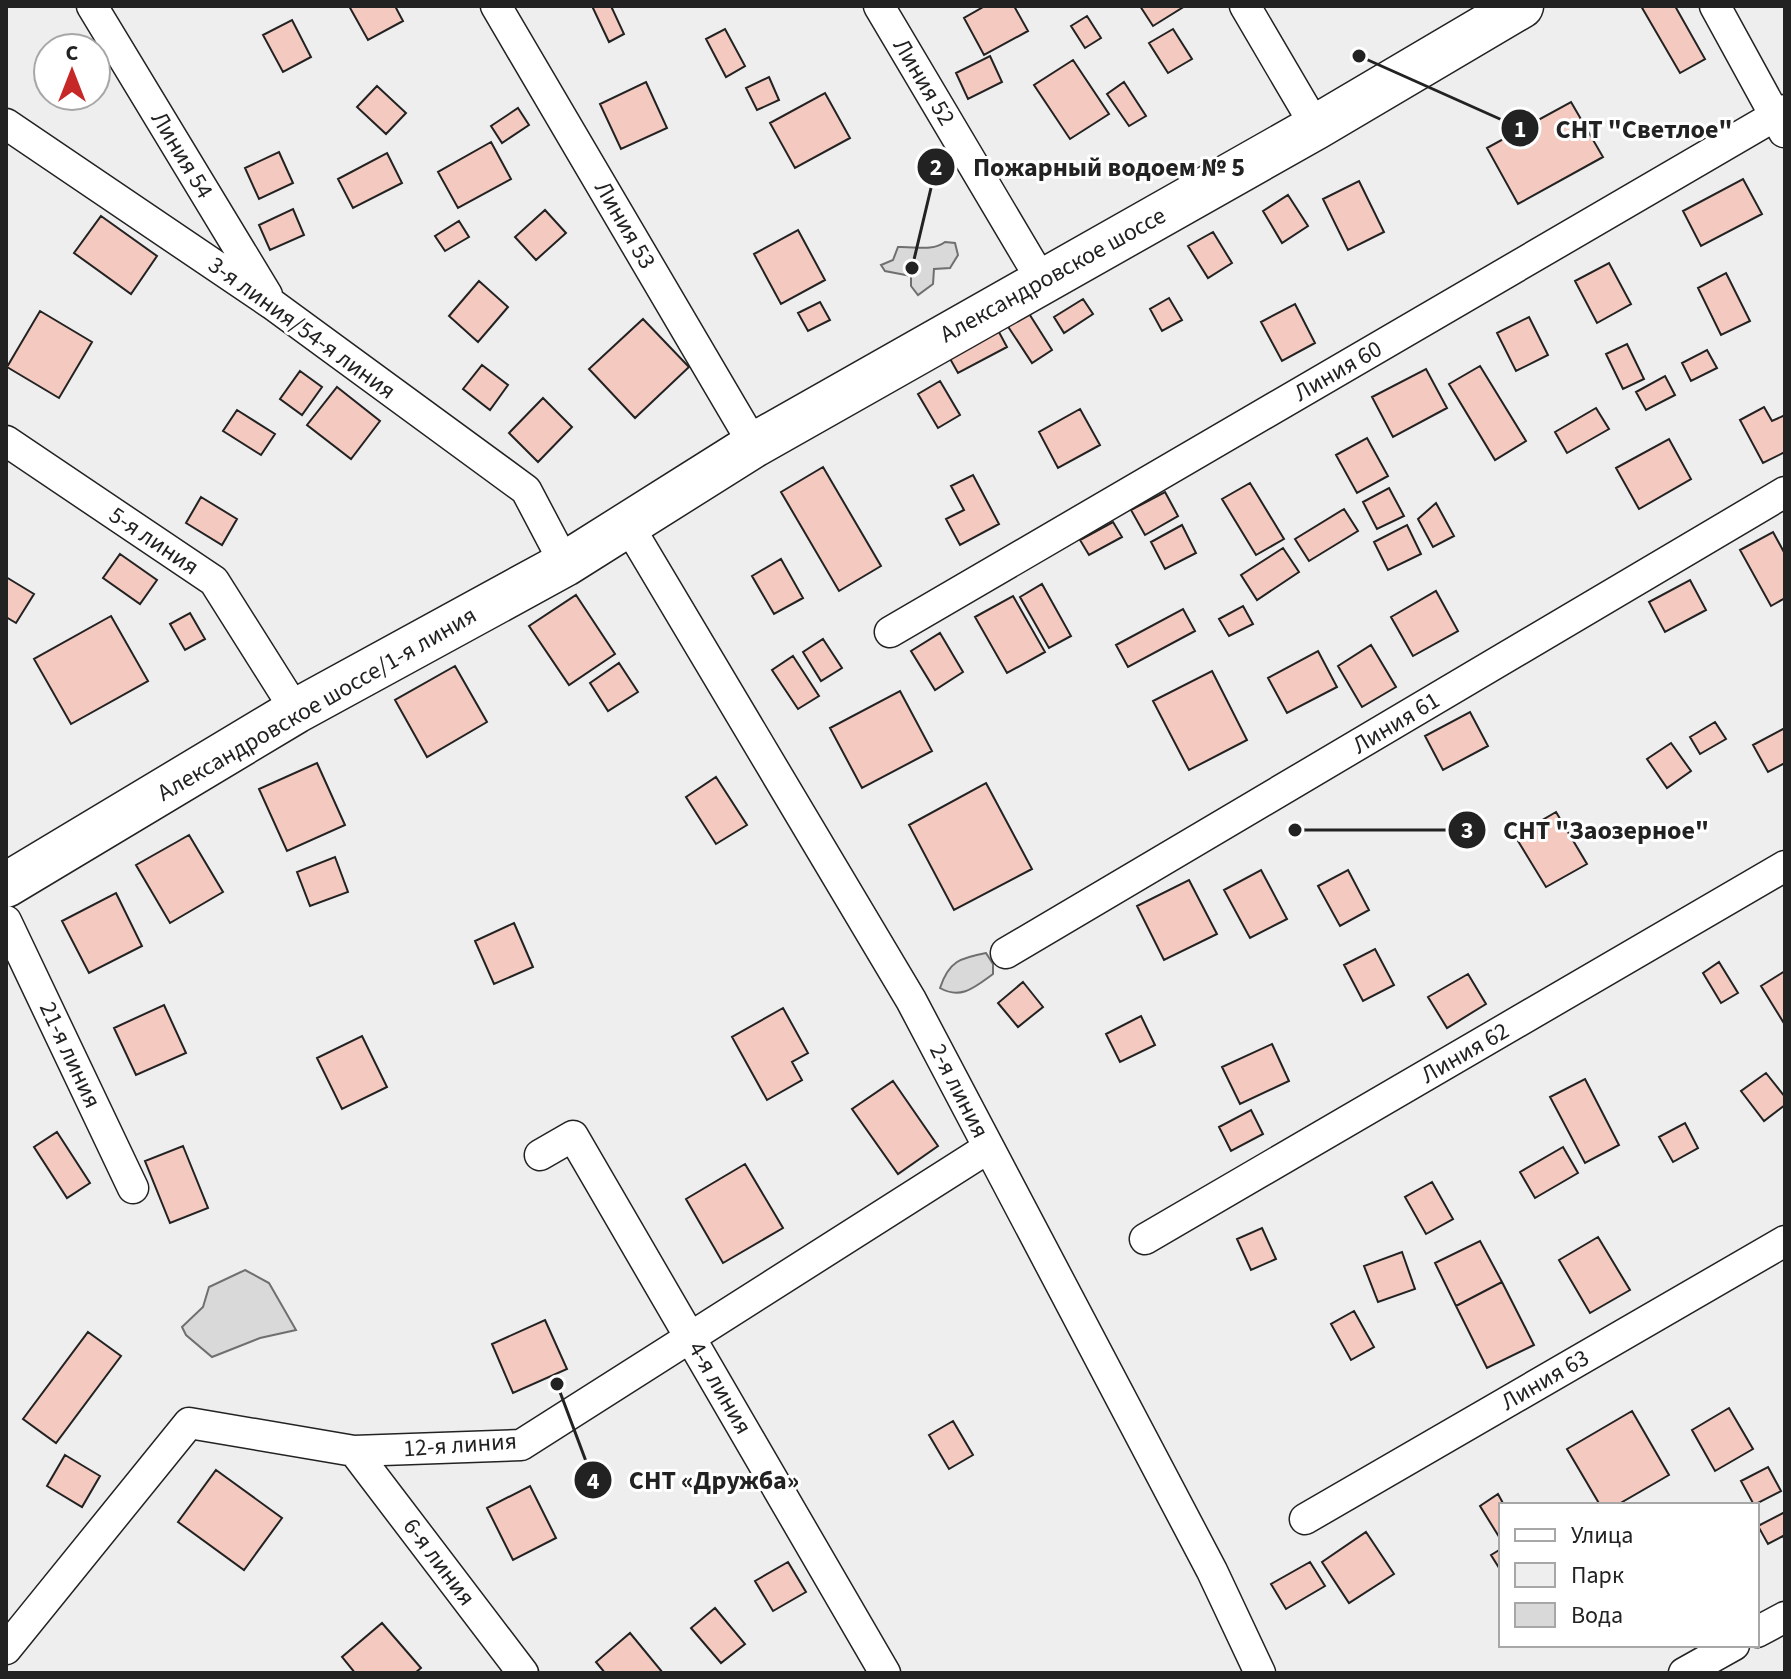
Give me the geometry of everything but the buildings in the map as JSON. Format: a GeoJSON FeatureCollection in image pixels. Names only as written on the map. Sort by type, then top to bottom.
{"type":"FeatureCollection","features":[{"type":"Feature","properties":{"kind":"street","name":"Линия 54"},"geometry":{"type":"LineString","coordinates":[[92,6],[272,304]]}},
{"type":"Feature","properties":{"kind":"street","name":"Линия 53"},"geometry":{"type":"LineString","coordinates":[[496,6],[754,445]]}},
{"type":"Feature","properties":{"kind":"street","name":"Линия 52"},"geometry":{"type":"LineString","coordinates":[[879,6],[1042,281]]}},
{"type":"Feature","properties":{"kind":"street"},"geometry":{"type":"LineString","coordinates":[[1245,6],[1316,127]]}},
{"type":"Feature","properties":{"kind":"street","name":"Александровское шоссе"},"geometry":{"type":"LineString","coordinates":[[628,525],[754,445],[1316,127],[1521,6]]}},
{"type":"Feature","properties":{"kind":"street"},"geometry":{"type":"LineString","coordinates":[[1715,6],[1782,120]]}},
{"type":"Feature","properties":{"kind":"street","name":"Линия 60"},"geometry":{"type":"LineString","coordinates":[[890,632],[1782,120]]}},
{"type":"Feature","properties":{"kind":"street","name":"3-я линия/54-я линия"},"geometry":{"type":"LineString","coordinates":[[6,124],[272,304],[526,490],[565,564]]}},
{"type":"Feature","properties":{"kind":"street","name":"5-я линия"},"geometry":{"type":"LineString","coordinates":[[6,441],[214,581],[296,711]]}},
{"type":"Feature","properties":{"kind":"street","name":"Линия 61"},"geometry":{"type":"LineString","coordinates":[[1006,953],[1785,492]]}},
{"type":"Feature","properties":{"kind":"street","name":"Александровское шоссе/1-я линия"},"geometry":{"type":"LineString","coordinates":[[9,874],[296,711],[565,564],[628,525]]}},
{"type":"Feature","properties":{"kind":"street","name":"2-я линия"},"geometry":{"type":"LineString","coordinates":[[628,525],[911,1000],[1212,1571],[1260,1673]]}},
{"type":"Feature","properties":{"kind":"street","name":"Линия 62"},"geometry":{"type":"LineString","coordinates":[[1145,1239],[1785,866]]}},
{"type":"Feature","properties":{"kind":"street","name":"21-я линия"},"geometry":{"type":"LineString","coordinates":[[6,921],[133,1188]]}},
{"type":"Feature","properties":{"kind":"street","name":"4-я линия"},"geometry":{"type":"LineString","coordinates":[[540,1155],[573,1136],[885,1673]]}},
{"type":"Feature","properties":{"kind":"street","name":"12-я линия"},"geometry":{"type":"LineString","coordinates":[[6,1649],[189,1423],[354,1451],[521,1445],[988,1148]]}},
{"type":"Feature","properties":{"kind":"street","name":"Линия 63"},"geometry":{"type":"LineString","coordinates":[[1305,1519],[1785,1241]]}},
{"type":"Feature","properties":{"kind":"street","name":"6-я линия"},"geometry":{"type":"LineString","coordinates":[[354,1451],[523,1673]]}},
{"type":"Feature","properties":{"kind":"street"},"geometry":{"type":"LineString","coordinates":[[1759,1631],[1785,1617]]}},
{"type":"Feature","properties":{"kind":"street"},"geometry":{"type":"LineString","coordinates":[[1684,1673],[1730,1647]]}},
{"type":"Feature","properties":{"kind":"green space"},"geometry":{"type":"Polygon","coordinates":[[[6,6],[1785,6],[1785,1673],[6,1673],[6,6]]]}},
{"type":"Feature","properties":{"kind":"water"},"geometry":{"type":"Polygon","coordinates":[[[945,242],[955,243],[958,255],[950,268],[934,269],[933,284],[918,295],[911,286],[911,276],[885,271],[881,265],[893,260],[898,247],[929,248],[945,242]]]}},
{"type":"Feature","properties":{"kind":"water"},"geometry":{"type":"Polygon","coordinates":[[[986,953],[993,964],[993,974],[961,992],[940,988],[947,972],[957,962],[986,953]]]}},
{"type":"Feature","properties":{"kind":"water"},"geometry":{"type":"Polygon","coordinates":[[[245,1270],[269,1283],[296,1330],[260,1338],[212,1357],[186,1335],[182,1327],[203,1307],[209,1287],[245,1270]]]}},
{"type":"Feature","properties":{"kind":"place","name":"СНТ \"Светлое\""},"geometry":{"type":"Point","coordinates":[1359,56]}},
{"type":"Feature","properties":{"kind":"place","name":"Пожарный водоем № 5"},"geometry":{"type":"Point","coordinates":[912,268]}},
{"type":"Feature","properties":{"kind":"place","name":"СНТ \"Заозерное\""},"geometry":{"type":"Point","coordinates":[1295,830]}},
{"type":"Feature","properties":{"kind":"place","name":"СНТ «Дружба»"},"geometry":{"type":"Point","coordinates":[557,1384]}}]}
